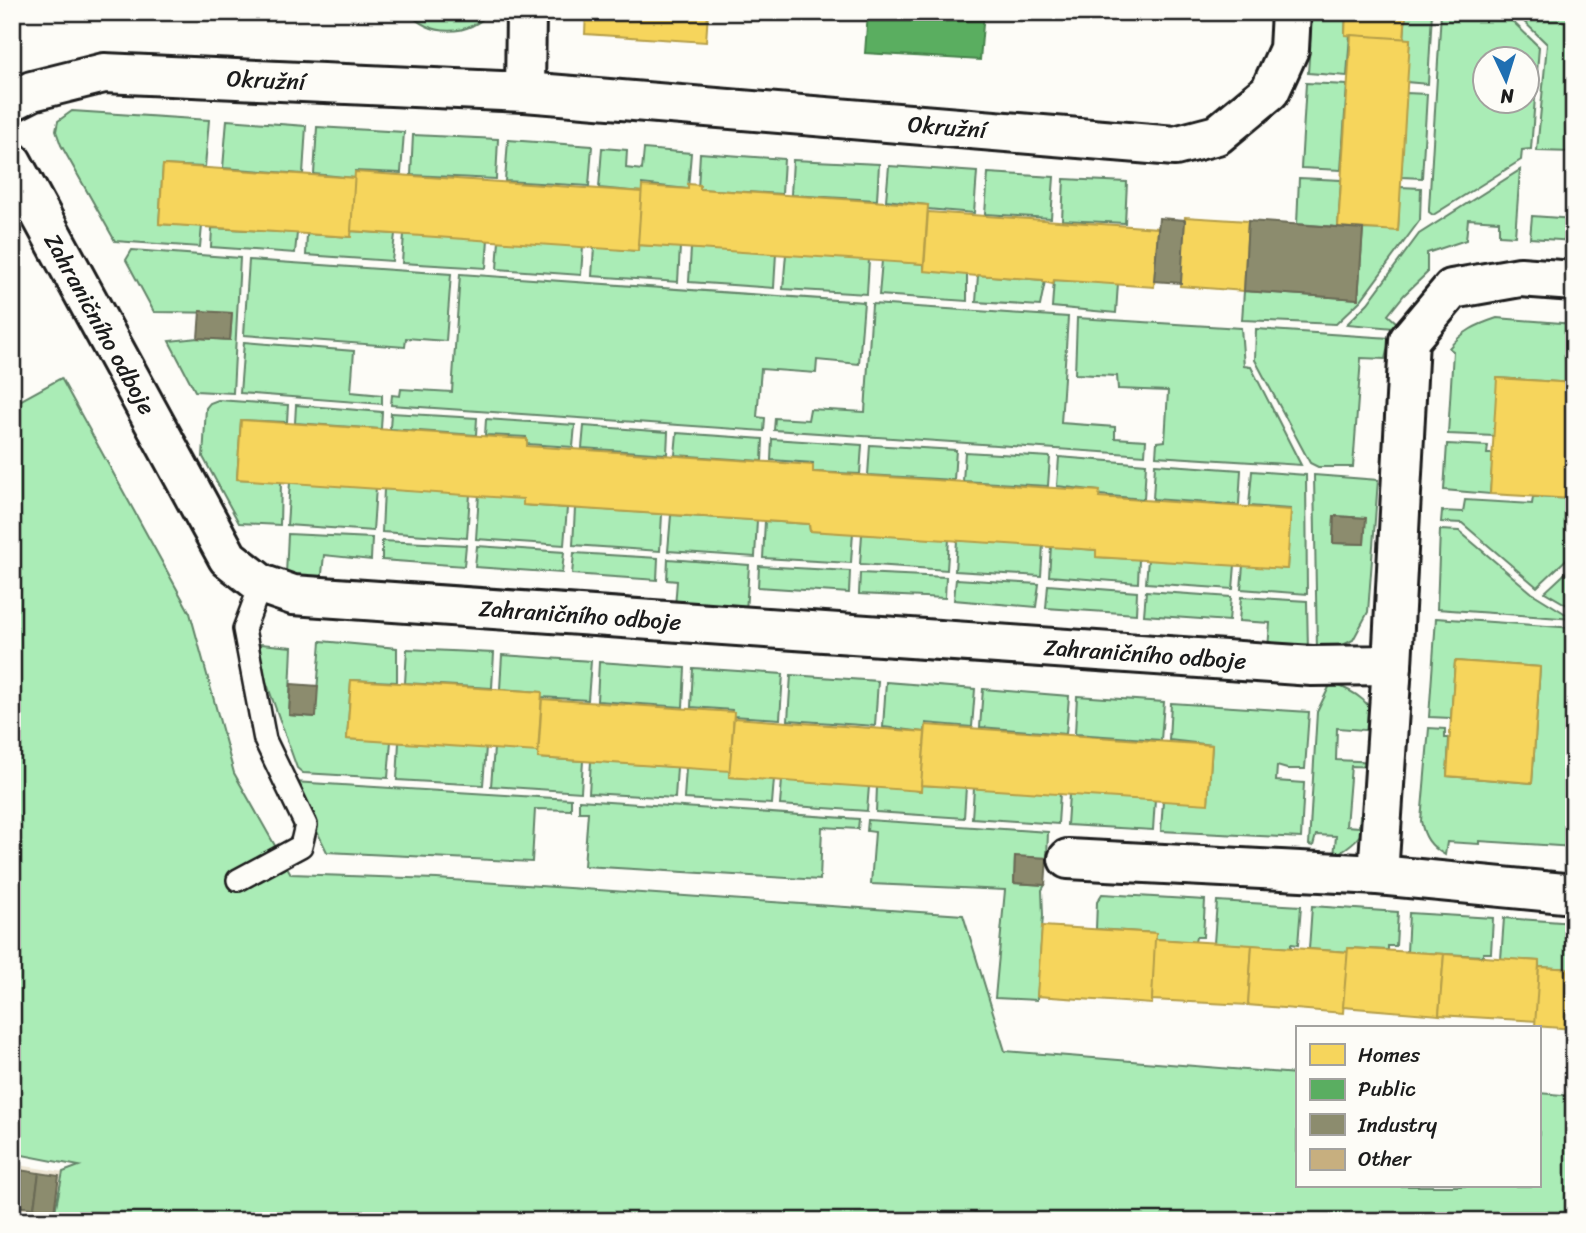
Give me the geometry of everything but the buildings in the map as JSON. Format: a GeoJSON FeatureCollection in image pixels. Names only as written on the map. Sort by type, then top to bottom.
{"type":"FeatureCollection","features":[{"type":"Feature","properties":{"kind":"street"},"geometry":{"type":"LineString","coordinates":[[525,92],[526,12]]}},
{"type":"Feature","properties":{"kind":"street","name":"Okružní"},"geometry":{"type":"LineString","coordinates":[[12,101],[33,91],[104,73],[525,92],[1175,146],[1217,135],[1270,91],[1289,49],[1291,12]]}},
{"type":"Feature","properties":{"kind":"street","name":"Zahraničního odboje"},"geometry":{"type":"LineString","coordinates":[[12,162],[228,558],[261,584],[307,596],[1298,665],[1392,665]]}},
{"type":"Feature","properties":{"kind":"street"},"geometry":{"type":"LineString","coordinates":[[1378,875],[1409,340],[1452,289],[1520,277],[1574,281]]}},
{"type":"Feature","properties":{"kind":"street"},"geometry":{"type":"LineString","coordinates":[[1068,859],[1378,875],[1574,894]]}},
{"type":"Feature","properties":{"kind":"lane"},"geometry":{"type":"LineString","coordinates":[[238,880],[301,846],[306,825],[265,740],[260,715],[244,629],[261,584]]}},
{"type":"Feature","properties":{"kind":"shaded area"},"geometry":{"type":"Polygon","coordinates":[[[12,1164],[63,1172],[53,1221],[12,1221],[12,1164]]]}},
{"type":"Feature","properties":{"kind":"green space"},"geometry":{"type":"Polygon","coordinates":[[[408,12],[490,12],[471,26],[449,31],[427,26],[408,12]]]}},
{"type":"Feature","properties":{"kind":"green space"},"geometry":{"type":"Polygon","coordinates":[[[1312,12],[1346,12],[1345,34],[1350,34],[1347,76],[1308,73],[1312,12]]]}},
{"type":"Feature","properties":{"kind":"green space"},"geometry":{"type":"Polygon","coordinates":[[[1406,12],[1432,12],[1428,84],[1406,82],[1410,39],[1404,39],[1406,12]]]}},
{"type":"Feature","properties":{"kind":"green space"},"geometry":{"type":"Polygon","coordinates":[[[1441,12],[1503,12],[1538,46],[1470,46],[1470,116],[1534,116],[1531,149],[1522,150],[1521,160],[1433,215],[1429,212],[1441,12]]]}},
{"type":"Feature","properties":{"kind":"green space"},"geometry":{"type":"Polygon","coordinates":[[[1514,12],[1574,12],[1574,152],[1537,151],[1547,44],[1514,12]]]}},
{"type":"Feature","properties":{"kind":"green space"},"geometry":{"type":"Polygon","coordinates":[[[1306,83],[1347,85],[1341,170],[1301,168],[1306,83]]]}},
{"type":"Feature","properties":{"kind":"green space"},"geometry":{"type":"Polygon","coordinates":[[[1406,93],[1427,94],[1422,178],[1401,177],[1406,93]]]}},
{"type":"Feature","properties":{"kind":"green space"},"geometry":{"type":"Polygon","coordinates":[[[72,111],[209,120],[205,167],[163,165],[159,224],[202,226],[200,247],[115,241],[61,145],[56,131],[58,121],[72,111]]]}},
{"type":"Feature","properties":{"kind":"green space"},"geometry":{"type":"Polygon","coordinates":[[[227,120],[306,126],[303,174],[223,168],[227,120]]]}},
{"type":"Feature","properties":{"kind":"green space"},"geometry":{"type":"Polygon","coordinates":[[[317,127],[404,132],[401,173],[355,171],[355,178],[314,174],[317,127]]]}},
{"type":"Feature","properties":{"kind":"green space"},"geometry":{"type":"Polygon","coordinates":[[[413,135],[498,139],[496,179],[411,175],[413,135]]]}},
{"type":"Feature","properties":{"kind":"green space"},"geometry":{"type":"Polygon","coordinates":[[[508,140],[592,146],[589,186],[505,181],[508,140]]]}},
{"type":"Feature","properties":{"kind":"green space"},"geometry":{"type":"Polygon","coordinates":[[[602,148],[627,150],[626,168],[642,170],[644,149],[691,153],[688,189],[642,184],[642,192],[599,188],[602,148]]]}},
{"type":"Feature","properties":{"kind":"green space"},"geometry":{"type":"Polygon","coordinates":[[[700,153],[784,159],[782,194],[698,189],[700,153]]]}},
{"type":"Feature","properties":{"kind":"green space"},"geometry":{"type":"Polygon","coordinates":[[[793,160],[879,164],[877,200],[791,195],[793,160]]]}},
{"type":"Feature","properties":{"kind":"green space"},"geometry":{"type":"Polygon","coordinates":[[[889,166],[977,172],[974,213],[927,209],[928,205],[886,200],[889,166]]]}},
{"type":"Feature","properties":{"kind":"green space"},"geometry":{"type":"Polygon","coordinates":[[[1520,170],[1515,236],[1499,235],[1499,221],[1468,219],[1466,240],[1427,253],[1427,273],[1388,315],[1397,323],[1394,328],[1347,324],[1368,303],[1419,234],[1520,170]]]}},
{"type":"Feature","properties":{"kind":"green space"},"geometry":{"type":"Polygon","coordinates":[[[988,173],[1054,177],[1051,218],[985,214],[988,173]]]}},
{"type":"Feature","properties":{"kind":"green space"},"geometry":{"type":"Polygon","coordinates":[[[1299,178],[1341,180],[1338,227],[1297,224],[1299,178]]]}},
{"type":"Feature","properties":{"kind":"green space"},"geometry":{"type":"Polygon","coordinates":[[[1064,179],[1127,182],[1125,223],[1062,220],[1064,179]]]}},
{"type":"Feature","properties":{"kind":"green space"},"geometry":{"type":"Polygon","coordinates":[[[1400,187],[1421,188],[1420,220],[1361,300],[1336,324],[1242,320],[1244,291],[1358,299],[1363,229],[1398,230],[1400,187]]]}},
{"type":"Feature","properties":{"kind":"green space"},"geometry":{"type":"Polygon","coordinates":[[[1532,216],[1574,219],[1574,241],[1530,238],[1532,216]]]}},
{"type":"Feature","properties":{"kind":"green space"},"geometry":{"type":"Polygon","coordinates":[[[212,228],[297,233],[295,253],[211,247],[212,228]]]}},
{"type":"Feature","properties":{"kind":"green space"},"geometry":{"type":"Polygon","coordinates":[[[351,231],[395,234],[392,261],[306,255],[307,234],[350,237],[351,231]]]}},
{"type":"Feature","properties":{"kind":"green space"},"geometry":{"type":"Polygon","coordinates":[[[404,234],[488,239],[486,268],[402,263],[404,234]]]}},
{"type":"Feature","properties":{"kind":"green space"},"geometry":{"type":"Polygon","coordinates":[[[499,240],[583,246],[581,275],[497,269],[499,240]]]}},
{"type":"Feature","properties":{"kind":"green space"},"geometry":{"type":"Polygon","coordinates":[[[638,245],[680,247],[678,282],[592,276],[594,247],[637,251],[638,245]]]}},
{"type":"Feature","properties":{"kind":"green space"},"geometry":{"type":"Polygon","coordinates":[[[691,248],[776,253],[774,288],[689,282],[691,248]]]}},
{"type":"Feature","properties":{"kind":"green space"},"geometry":{"type":"Polygon","coordinates":[[[132,250],[240,258],[233,393],[195,391],[169,341],[198,338],[230,340],[232,313],[154,312],[126,260],[132,250]]]}},
{"type":"Feature","properties":{"kind":"green space"},"geometry":{"type":"Polygon","coordinates":[[[786,254],[869,259],[867,294],[783,289],[786,254]]]}},
{"type":"Feature","properties":{"kind":"green space"},"geometry":{"type":"Polygon","coordinates":[[[249,260],[451,274],[446,341],[406,338],[405,347],[244,335],[249,260]]]}},
{"type":"Feature","properties":{"kind":"green space"},"geometry":{"type":"Polygon","coordinates":[[[882,260],[924,264],[924,270],[967,274],[967,301],[879,295],[882,260]]]}},
{"type":"Feature","properties":{"kind":"green space"},"geometry":{"type":"Polygon","coordinates":[[[460,274],[864,302],[859,364],[817,360],[816,373],[761,369],[757,417],[765,418],[764,431],[391,405],[392,395],[400,396],[401,389],[452,392],[460,274]]]}},
{"type":"Feature","properties":{"kind":"green space"},"geometry":{"type":"Polygon","coordinates":[[[978,275],[1045,281],[1040,306],[976,302],[978,275]]]}},
{"type":"Feature","properties":{"kind":"green space"},"geometry":{"type":"Polygon","coordinates":[[[1054,280],[1118,283],[1116,313],[1052,307],[1054,280]]]}},
{"type":"Feature","properties":{"kind":"green space"},"geometry":{"type":"Polygon","coordinates":[[[872,304],[1068,317],[1061,423],[1115,427],[1115,438],[1146,440],[1145,455],[774,430],[775,418],[808,420],[810,409],[865,412],[872,304]]]}},
{"type":"Feature","properties":{"kind":"green space"},"geometry":{"type":"Polygon","coordinates":[[[1077,318],[1241,328],[1244,366],[1251,367],[1301,465],[1156,456],[1157,442],[1165,441],[1168,391],[1118,389],[1117,376],[1075,374],[1077,318]]]}},
{"type":"Feature","properties":{"kind":"green space"},"geometry":{"type":"Polygon","coordinates":[[[1497,318],[1574,324],[1574,383],[1498,378],[1494,436],[1448,434],[1453,351],[1449,348],[1470,329],[1497,318]]]}},
{"type":"Feature","properties":{"kind":"green space"},"geometry":{"type":"Polygon","coordinates":[[[1256,329],[1390,338],[1385,359],[1361,358],[1353,467],[1318,467],[1310,463],[1255,360],[1256,329]]]}},
{"type":"Feature","properties":{"kind":"green space"},"geometry":{"type":"Polygon","coordinates":[[[244,342],[354,351],[351,392],[382,395],[382,404],[240,393],[244,342]]]}},
{"type":"Feature","properties":{"kind":"green space"},"geometry":{"type":"Polygon","coordinates":[[[61,378],[190,613],[234,773],[291,874],[437,879],[963,915],[1005,1051],[1296,1074],[1296,1188],[1540,1188],[1540,1093],[1574,1096],[1574,1221],[53,1221],[63,1172],[79,1166],[12,1153],[12,405],[61,378]]]}},
{"type":"Feature","properties":{"kind":"green space"},"geometry":{"type":"Polygon","coordinates":[[[218,400],[288,405],[287,422],[241,420],[237,479],[281,481],[280,525],[239,523],[203,457],[206,408],[218,400]]]}},
{"type":"Feature","properties":{"kind":"green space"},"geometry":{"type":"Polygon","coordinates":[[[296,405],[382,412],[381,429],[295,423],[296,405]]]}},
{"type":"Feature","properties":{"kind":"green space"},"geometry":{"type":"Polygon","coordinates":[[[391,413],[477,418],[476,435],[390,429],[391,413]]]}},
{"type":"Feature","properties":{"kind":"green space"},"geometry":{"type":"Polygon","coordinates":[[[486,419],[575,425],[573,447],[526,444],[526,437],[485,435],[486,419]]]}},
{"type":"Feature","properties":{"kind":"green space"},"geometry":{"type":"Polygon","coordinates":[[[584,426],[668,432],[667,454],[582,448],[584,426]]]}},
{"type":"Feature","properties":{"kind":"green space"},"geometry":{"type":"Polygon","coordinates":[[[677,433],[763,439],[762,461],[675,455],[677,433]]]}},
{"type":"Feature","properties":{"kind":"green space"},"geometry":{"type":"Polygon","coordinates":[[[772,439],[862,445],[860,474],[813,472],[813,463],[771,460],[772,439]]]}},
{"type":"Feature","properties":{"kind":"green space"},"geometry":{"type":"Polygon","coordinates":[[[1447,444],[1488,446],[1487,454],[1493,454],[1490,494],[1444,490],[1447,444]]]}},
{"type":"Feature","properties":{"kind":"green space"},"geometry":{"type":"Polygon","coordinates":[[[870,445],[956,450],[954,480],[868,475],[870,445]]]}},
{"type":"Feature","properties":{"kind":"green space"},"geometry":{"type":"Polygon","coordinates":[[[965,452],[1050,457],[1048,486],[963,481],[965,452]]]}},
{"type":"Feature","properties":{"kind":"green space"},"geometry":{"type":"Polygon","coordinates":[[[1059,457],[1146,464],[1144,499],[1099,495],[1099,491],[1057,486],[1059,457]]]}},
{"type":"Feature","properties":{"kind":"green space"},"geometry":{"type":"Polygon","coordinates":[[[1155,464],[1241,470],[1239,505],[1153,499],[1155,464]]]}},
{"type":"Feature","properties":{"kind":"green space"},"geometry":{"type":"Polygon","coordinates":[[[1252,471],[1306,475],[1307,594],[1241,589],[1243,565],[1287,569],[1290,509],[1249,506],[1252,471]]]}},
{"type":"Feature","properties":{"kind":"green space"},"geometry":{"type":"Polygon","coordinates":[[[1314,475],[1378,480],[1368,612],[1353,640],[1331,651],[1317,652],[1314,475]],[[1334,516],[1333,543],[1364,544],[1365,518],[1334,516]]]}},
{"type":"Feature","properties":{"kind":"green space"},"geometry":{"type":"Polygon","coordinates":[[[290,482],[376,487],[373,531],[287,525],[290,482]]]}},
{"type":"Feature","properties":{"kind":"green space"},"geometry":{"type":"Polygon","coordinates":[[[384,489],[470,494],[467,538],[382,532],[384,489]]]}},
{"type":"Feature","properties":{"kind":"green space"},"geometry":{"type":"Polygon","coordinates":[[[479,494],[523,497],[524,505],[567,508],[564,545],[476,539],[479,494]]]}},
{"type":"Feature","properties":{"kind":"green space"},"geometry":{"type":"Polygon","coordinates":[[[1533,497],[1574,499],[1574,552],[1537,587],[1462,523],[1441,522],[1442,511],[1463,512],[1465,500],[1532,504],[1533,497]]]}},
{"type":"Feature","properties":{"kind":"green space"},"geometry":{"type":"Polygon","coordinates":[[[575,508],[662,514],[660,551],[573,545],[575,508]]]}},
{"type":"Feature","properties":{"kind":"green space"},"geometry":{"type":"Polygon","coordinates":[[[671,515],[757,520],[755,557],[668,551],[671,515]]]}},
{"type":"Feature","properties":{"kind":"green space"},"geometry":{"type":"Polygon","coordinates":[[[765,521],[809,524],[810,531],[853,532],[851,563],[763,558],[765,521]]]}},
{"type":"Feature","properties":{"kind":"green space"},"geometry":{"type":"Polygon","coordinates":[[[1440,530],[1459,531],[1532,593],[1574,619],[1437,609],[1440,530]]]}},
{"type":"Feature","properties":{"kind":"green space"},"geometry":{"type":"Polygon","coordinates":[[[288,534],[372,538],[371,560],[324,555],[321,583],[286,574],[288,534]]]}},
{"type":"Feature","properties":{"kind":"green space"},"geometry":{"type":"Polygon","coordinates":[[[862,534],[949,539],[947,570],[860,564],[862,534]]]}},
{"type":"Feature","properties":{"kind":"green space"},"geometry":{"type":"Polygon","coordinates":[[[957,540],[1043,545],[1041,576],[955,571],[957,540]]]}},
{"type":"Feature","properties":{"kind":"green space"},"geometry":{"type":"Polygon","coordinates":[[[382,541],[466,545],[464,566],[382,560],[382,541]]]}},
{"type":"Feature","properties":{"kind":"green space"},"geometry":{"type":"Polygon","coordinates":[[[477,546],[564,552],[562,573],[475,567],[477,546]]]}},
{"type":"Feature","properties":{"kind":"green space"},"geometry":{"type":"Polygon","coordinates":[[[1051,546],[1096,550],[1096,557],[1139,559],[1138,583],[1049,576],[1051,546]]]}},
{"type":"Feature","properties":{"kind":"green space"},"geometry":{"type":"Polygon","coordinates":[[[574,553],[658,558],[657,580],[572,574],[574,553]]]}},
{"type":"Feature","properties":{"kind":"green space"},"geometry":{"type":"Polygon","coordinates":[[[668,559],[749,565],[746,612],[675,607],[677,581],[667,580],[668,559]]]}},
{"type":"Feature","properties":{"kind":"green space"},"geometry":{"type":"Polygon","coordinates":[[[1148,559],[1235,565],[1233,589],[1146,583],[1148,559]]]}},
{"type":"Feature","properties":{"kind":"green space"},"geometry":{"type":"Polygon","coordinates":[[[1574,565],[1574,609],[1545,592],[1574,565]]]}},
{"type":"Feature","properties":{"kind":"green space"},"geometry":{"type":"Polygon","coordinates":[[[759,566],[850,571],[849,593],[758,587],[759,566]]]}},
{"type":"Feature","properties":{"kind":"green space"},"geometry":{"type":"Polygon","coordinates":[[[860,573],[946,577],[945,598],[859,594],[860,573]]]}},
{"type":"Feature","properties":{"kind":"green space"},"geometry":{"type":"Polygon","coordinates":[[[956,579],[1039,584],[1036,607],[954,600],[956,579]]]}},
{"type":"Feature","properties":{"kind":"green space"},"geometry":{"type":"Polygon","coordinates":[[[1048,585],[1137,592],[1136,614],[1046,608],[1048,585]]]}},
{"type":"Feature","properties":{"kind":"green space"},"geometry":{"type":"Polygon","coordinates":[[[1146,591],[1231,597],[1229,621],[1144,615],[1146,591]]]}},
{"type":"Feature","properties":{"kind":"green space"},"geometry":{"type":"Polygon","coordinates":[[[1241,597],[1307,601],[1308,652],[1268,649],[1270,623],[1239,621],[1241,597]]]}},
{"type":"Feature","properties":{"kind":"green space"},"geometry":{"type":"Polygon","coordinates":[[[1436,618],[1574,628],[1574,847],[1479,841],[1479,844],[1447,842],[1445,855],[1432,845],[1426,836],[1421,821],[1429,728],[1445,729],[1445,738],[1449,738],[1447,776],[1532,783],[1540,667],[1455,661],[1451,718],[1429,717],[1436,618]]]}},
{"type":"Feature","properties":{"kind":"green space"},"geometry":{"type":"Polygon","coordinates":[[[321,641],[397,648],[397,682],[351,680],[347,739],[391,741],[388,778],[303,773],[297,768],[257,656],[261,644],[292,647],[289,715],[315,717],[321,641]]]}},
{"type":"Feature","properties":{"kind":"green space"},"geometry":{"type":"Polygon","coordinates":[[[407,649],[494,653],[492,688],[405,683],[407,649]]]}},
{"type":"Feature","properties":{"kind":"green space"},"geometry":{"type":"Polygon","coordinates":[[[502,655],[591,661],[588,700],[541,697],[541,692],[500,689],[502,655]]]}},
{"type":"Feature","properties":{"kind":"green space"},"geometry":{"type":"Polygon","coordinates":[[[599,662],[685,668],[683,707],[597,701],[599,662]]]}},
{"type":"Feature","properties":{"kind":"green space"},"geometry":{"type":"Polygon","coordinates":[[[693,668],[783,674],[780,719],[732,716],[732,710],[691,707],[693,668]]]}},
{"type":"Feature","properties":{"kind":"green space"},"geometry":{"type":"Polygon","coordinates":[[[791,675],[878,681],[875,726],[788,720],[791,675]]]}},
{"type":"Feature","properties":{"kind":"green space"},"geometry":{"type":"Polygon","coordinates":[[[886,682],[975,689],[972,727],[926,723],[925,732],[883,727],[886,682]]]}},
{"type":"Feature","properties":{"kind":"green space"},"geometry":{"type":"Polygon","coordinates":[[[1331,683],[1349,690],[1363,700],[1373,713],[1379,731],[1337,728],[1336,760],[1377,762],[1376,767],[1351,766],[1346,826],[1359,827],[1360,816],[1371,817],[1356,840],[1334,856],[1336,836],[1316,835],[1313,846],[1309,845],[1317,712],[1331,683]]]}},
{"type":"Feature","properties":{"kind":"green space"},"geometry":{"type":"Polygon","coordinates":[[[983,689],[1069,696],[1066,734],[980,727],[983,689]]]}},
{"type":"Feature","properties":{"kind":"green space"},"geometry":{"type":"Polygon","coordinates":[[[1077,696],[1164,702],[1161,740],[1075,734],[1077,696]]]}},
{"type":"Feature","properties":{"kind":"green space"},"geometry":{"type":"Polygon","coordinates":[[[1171,703],[1309,712],[1305,769],[1277,766],[1276,781],[1304,783],[1301,838],[1161,831],[1163,800],[1208,803],[1212,745],[1169,740],[1171,703]]]}},
{"type":"Feature","properties":{"kind":"green space"},"geometry":{"type":"Polygon","coordinates":[[[399,742],[486,747],[483,785],[397,780],[399,742]]]}},
{"type":"Feature","properties":{"kind":"green space"},"geometry":{"type":"Polygon","coordinates":[[[494,748],[538,751],[539,758],[583,761],[581,792],[491,786],[494,748]]]}},
{"type":"Feature","properties":{"kind":"green space"},"geometry":{"type":"Polygon","coordinates":[[[591,761],[677,767],[675,798],[589,793],[591,761]]]}},
{"type":"Feature","properties":{"kind":"green space"},"geometry":{"type":"Polygon","coordinates":[[[686,767],[729,769],[730,777],[774,779],[772,804],[684,799],[686,767]]]}},
{"type":"Feature","properties":{"kind":"green space"},"geometry":{"type":"Polygon","coordinates":[[[782,780],[869,786],[867,811],[780,805],[782,780]]]}},
{"type":"Feature","properties":{"kind":"green space"},"geometry":{"type":"Polygon","coordinates":[[[293,782],[571,799],[571,810],[535,809],[532,862],[327,852],[293,782]]]}},
{"type":"Feature","properties":{"kind":"green space"},"geometry":{"type":"Polygon","coordinates":[[[921,785],[966,787],[964,818],[876,812],[877,786],[921,791],[921,785]]]}},
{"type":"Feature","properties":{"kind":"green space"},"geometry":{"type":"Polygon","coordinates":[[[974,788],[1060,793],[1058,824],[972,818],[974,788]]]}},
{"type":"Feature","properties":{"kind":"green space"},"geometry":{"type":"Polygon","coordinates":[[[1069,794],[1155,799],[1153,830],[1067,825],[1069,794]]]}},
{"type":"Feature","properties":{"kind":"green space"},"geometry":{"type":"Polygon","coordinates":[[[579,800],[859,819],[858,829],[822,827],[820,880],[584,866],[588,812],[579,812],[579,800]]]}},
{"type":"Feature","properties":{"kind":"green space"},"geometry":{"type":"Polygon","coordinates":[[[868,820],[1048,832],[1047,858],[1015,857],[1014,883],[1045,885],[1042,890],[1043,915],[1037,1000],[995,998],[1005,890],[871,884],[875,832],[867,831],[868,820]]]}},
{"type":"Feature","properties":{"kind":"green space"},"geometry":{"type":"Polygon","coordinates":[[[1102,894],[1205,900],[1203,937],[1196,937],[1195,942],[1155,939],[1155,933],[1096,929],[1097,902],[1102,894]]]}},
{"type":"Feature","properties":{"kind":"green space"},"geometry":{"type":"Polygon","coordinates":[[[1217,901],[1301,906],[1298,945],[1291,944],[1291,948],[1214,943],[1217,901]]]}},
{"type":"Feature","properties":{"kind":"green space"},"geometry":{"type":"Polygon","coordinates":[[[1312,906],[1398,912],[1396,946],[1388,946],[1388,950],[1349,948],[1348,952],[1309,949],[1312,906]]]}},
{"type":"Feature","properties":{"kind":"green space"},"geometry":{"type":"Polygon","coordinates":[[[1409,913],[1493,918],[1491,953],[1483,953],[1483,956],[1407,952],[1409,913]]]}},
{"type":"Feature","properties":{"kind":"green space"},"geometry":{"type":"Polygon","coordinates":[[[1504,918],[1574,923],[1574,969],[1539,967],[1539,961],[1501,959],[1504,918]]]}}]}
